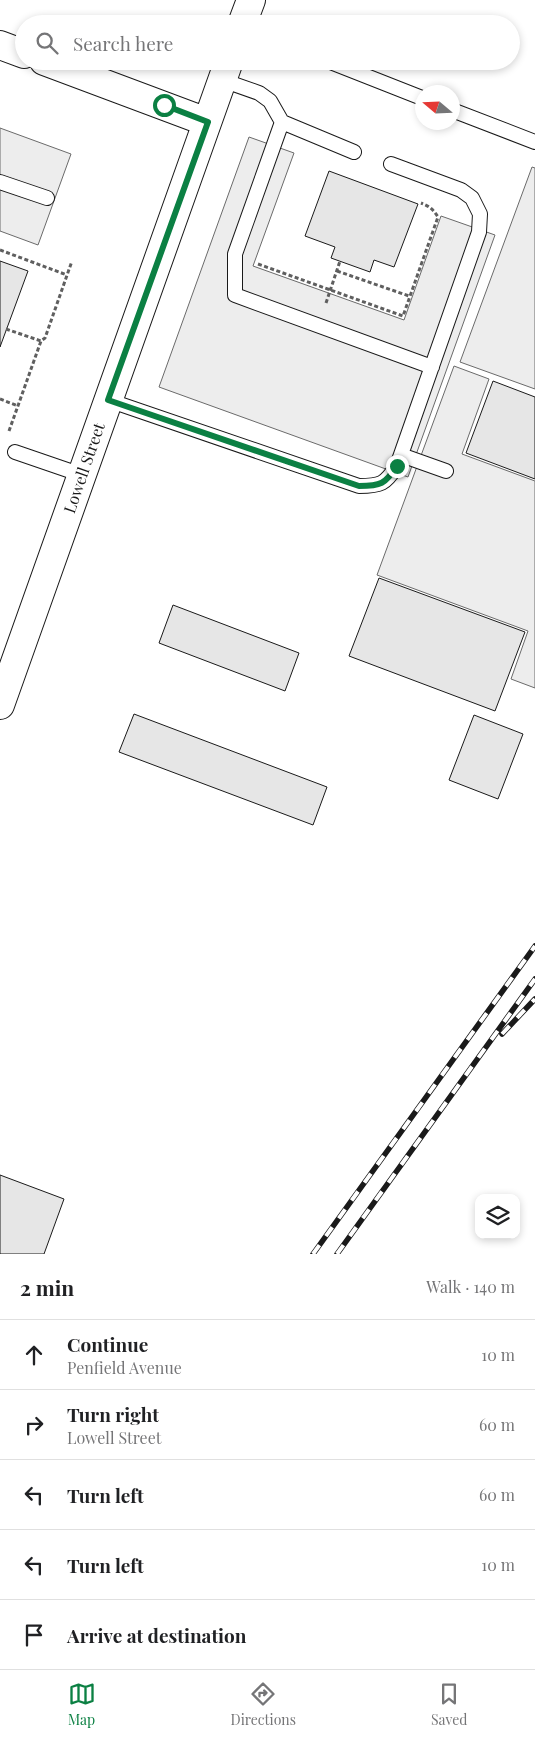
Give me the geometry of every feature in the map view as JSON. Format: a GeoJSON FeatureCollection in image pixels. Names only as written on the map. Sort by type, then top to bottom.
{"type":"FeatureCollection","features":[{"type":"Feature","properties":{"kind":"street"},"geometry":{"type":"LineString","coordinates":[[245,15],[251,0]]}},
{"type":"Feature","properties":{"kind":"street"},"geometry":{"type":"LineString","coordinates":[[0,45],[15,51]]}},
{"type":"Feature","properties":{"kind":"street"},"geometry":{"type":"LineString","coordinates":[[68,70],[208,122]]}},
{"type":"Feature","properties":{"kind":"street","name":"Lowell Street"},"geometry":{"type":"LineString","coordinates":[[0,706],[226,70]]}},
{"type":"Feature","properties":{"kind":"lane"},"geometry":{"type":"LineString","coordinates":[[226,70],[270,100],[282,122],[354,152]]}},
{"type":"Feature","properties":{"kind":"lane"},"geometry":{"type":"LineString","coordinates":[[351,70],[415,95]]}},
{"type":"Feature","properties":{"kind":"lane"},"geometry":{"type":"LineString","coordinates":[[460,113],[535,142]]}},
{"type":"Feature","properties":{"kind":"lane"},"geometry":{"type":"LineString","coordinates":[[282,122],[235,254],[235,295],[432,367]]}},
{"type":"Feature","properties":{"kind":"lane"},"geometry":{"type":"LineString","coordinates":[[108,400],[359,486],[374,486],[387,480],[397,466],[432,367],[479,232],[480,214],[472,198],[461,190],[391,164]]}},
{"type":"Feature","properties":{"kind":"lane"},"geometry":{"type":"LineString","coordinates":[[0,182],[47,198]]}},
{"type":"Feature","properties":{"kind":"lane"},"geometry":{"type":"LineString","coordinates":[[15,452],[82,476]]}},
{"type":"Feature","properties":{"kind":"lane"},"geometry":{"type":"LineString","coordinates":[[401,454],[446,471]]}},
{"type":"Feature","properties":{"kind":"path"},"geometry":{"type":"LineString","coordinates":[[255,263],[403,316],[438,217],[430,207],[421,203]]}},
{"type":"Feature","properties":{"kind":"path"},"geometry":{"type":"LineString","coordinates":[[0,250],[67,275]]}},
{"type":"Feature","properties":{"kind":"path"},"geometry":{"type":"LineString","coordinates":[[6,440],[72,261]]}},
{"type":"Feature","properties":{"kind":"path"},"geometry":{"type":"LineString","coordinates":[[330,290],[340,261]]}},
{"type":"Feature","properties":{"kind":"path"},"geometry":{"type":"LineString","coordinates":[[337,271],[409,296]]}},
{"type":"Feature","properties":{"kind":"path"},"geometry":{"type":"LineString","coordinates":[[6,329],[41,341]]}},
{"type":"Feature","properties":{"kind":"path"},"geometry":{"type":"LineString","coordinates":[[0,399],[18,406]]}},
{"type":"Feature","properties":{"kind":"shaded area"},"geometry":{"type":"Polygon","coordinates":[[[0,128],[71,154],[38,245],[0,231],[0,128]]]}},
{"type":"Feature","properties":{"kind":"shaded area"},"geometry":{"type":"Polygon","coordinates":[[[249,137],[294,153],[253,266],[404,320],[441,216],[495,235],[408,477],[159,387],[249,137]]]}},
{"type":"Feature","properties":{"kind":"shaded area"},"geometry":{"type":"Polygon","coordinates":[[[532,167],[535,168],[535,389],[460,362],[532,167]]]}},
{"type":"Feature","properties":{"kind":"shaded area"},"geometry":{"type":"Polygon","coordinates":[[[454,366],[489,379],[462,454],[535,481],[535,688],[511,679],[528,631],[377,575],[454,366]]]}},
{"type":"Feature","properties":{"kind":"building"},"geometry":{"type":"Polygon","coordinates":[[[329,171],[418,204],[394,267],[374,260],[370,272],[331,258],[335,247],[305,236],[329,171]]]}},
{"type":"Feature","properties":{"kind":"building"},"geometry":{"type":"Polygon","coordinates":[[[0,261],[28,271],[0,347],[0,261]]]}},
{"type":"Feature","properties":{"kind":"building"},"geometry":{"type":"Polygon","coordinates":[[[493,381],[535,397],[535,479],[466,453],[493,381]]]}},
{"type":"Feature","properties":{"kind":"building"},"geometry":{"type":"Polygon","coordinates":[[[379,578],[525,632],[495,711],[349,656],[379,578]]]}},
{"type":"Feature","properties":{"kind":"building"},"geometry":{"type":"Polygon","coordinates":[[[173,605],[299,653],[285,691],[159,643],[173,605]]]}},
{"type":"Feature","properties":{"kind":"building"},"geometry":{"type":"Polygon","coordinates":[[[134,714],[327,787],[313,825],[119,752],[134,714]]]}},
{"type":"Feature","properties":{"kind":"building"},"geometry":{"type":"Polygon","coordinates":[[[474,715],[523,734],[498,799],[449,780],[474,715]]]}},
{"type":"Feature","properties":{"kind":"building"},"geometry":{"type":"Polygon","coordinates":[[[0,1175],[64,1199],[44,1254],[0,1254],[0,1175]]]}},
{"type":"Feature","properties":{"kind":"railway"},"geometry":{"type":"LineString","coordinates":[[313,1254],[535,946]]}},
{"type":"Feature","properties":{"kind":"railway"},"geometry":{"type":"LineString","coordinates":[[337,1254],[535,979]]}},
{"type":"Feature","properties":{"kind":"railway"},"geometry":{"type":"LineString","coordinates":[[502,1034],[535,999]]}},
{"type":"Feature","properties":{"kind":"route"},"geometry":{"type":"LineString","coordinates":[[164,105],[208,122],[108,400],[359,486],[374,486],[387,480],[397,466]]}}]}
